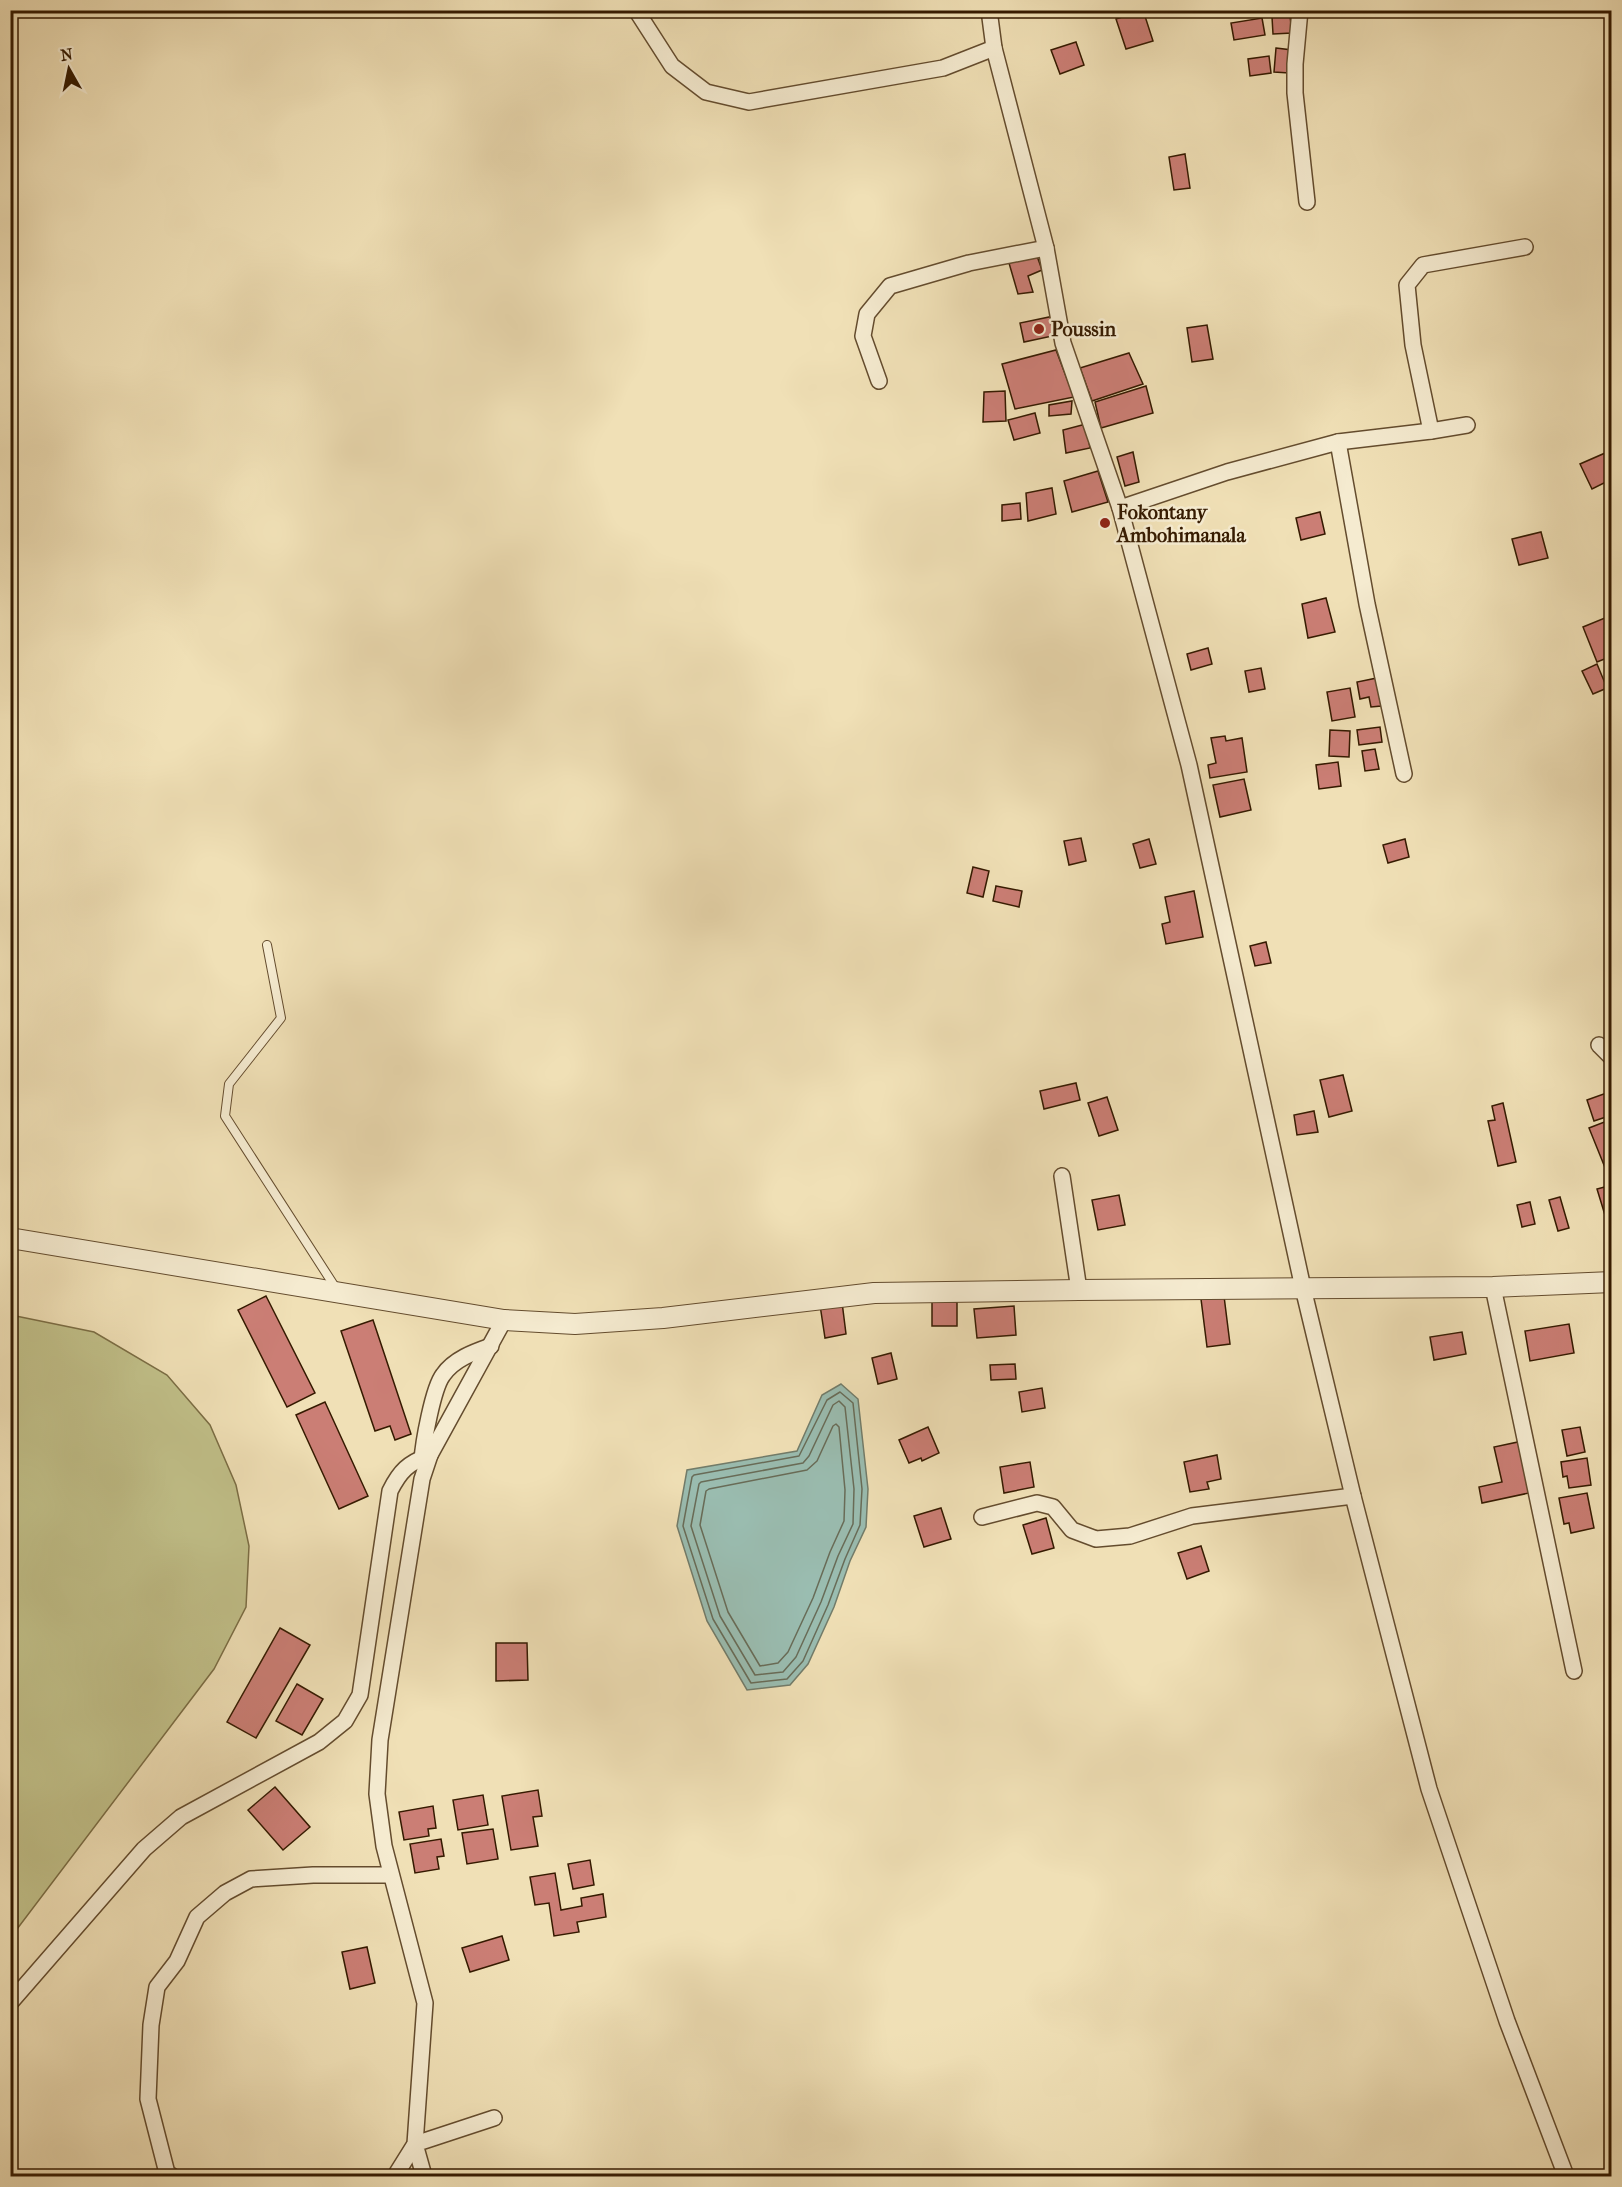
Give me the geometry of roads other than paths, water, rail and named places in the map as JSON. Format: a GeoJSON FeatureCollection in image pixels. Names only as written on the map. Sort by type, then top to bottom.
{"type":"FeatureCollection","features":[{"type":"Feature","properties":{"kind":"street"},"geometry":{"type":"LineString","coordinates":[[636,10],[672,66],[706,92],[750,102],[943,68],[993,48]]}},
{"type":"Feature","properties":{"kind":"street"},"geometry":{"type":"LineString","coordinates":[[989,10],[993,48],[1046,248],[1064,343],[1120,508],[1189,765],[1303,1288],[1353,1496],[1429,1789],[1507,2021],[1566,2176]]}},
{"type":"Feature","properties":{"kind":"street"},"geometry":{"type":"LineString","coordinates":[[1300,10],[1295,63],[1295,93],[1306,202]]}},
{"type":"Feature","properties":{"kind":"street"},"geometry":{"type":"LineString","coordinates":[[1431,431],[1413,345],[1407,285],[1423,265],[1525,247]]}},
{"type":"Feature","properties":{"kind":"street"},"geometry":{"type":"LineString","coordinates":[[879,381],[863,336],[867,314],[890,286],[969,263],[1046,248]]}},
{"type":"Feature","properties":{"kind":"street"},"geometry":{"type":"LineString","coordinates":[[1120,508],[1227,472],[1338,442],[1467,425]]}},
{"type":"Feature","properties":{"kind":"street"},"geometry":{"type":"LineString","coordinates":[[1338,442],[1367,604],[1404,774]]}},
{"type":"Feature","properties":{"kind":"street"},"geometry":{"type":"LineString","coordinates":[[1599,1045],[1611,1058]]}},
{"type":"Feature","properties":{"kind":"street"},"geometry":{"type":"LineString","coordinates":[[1062,1176],[1079,1290]]}},
{"type":"Feature","properties":{"kind":"street"},"geometry":{"type":"LineString","coordinates":[[10,1238],[504,1320],[575,1324],[663,1318],[874,1293],[1493,1287],[1611,1282]]}},
{"type":"Feature","properties":{"kind":"street"},"geometry":{"type":"LineString","coordinates":[[1493,1287],[1574,1671]]}},
{"type":"Feature","properties":{"kind":"street"},"geometry":{"type":"LineString","coordinates":[[10,2002],[19,1995],[144,1849],[181,1817],[319,1742],[345,1721],[360,1695],[390,1491],[400,1472],[426,1456],[504,1320]]}},
{"type":"Feature","properties":{"kind":"street"},"geometry":{"type":"LineString","coordinates":[[424,2176],[415,2144],[425,2003],[384,1846],[377,1794],[380,1740],[433,1402],[443,1375],[464,1356],[491,1346]]}},
{"type":"Feature","properties":{"kind":"street"},"geometry":{"type":"LineString","coordinates":[[982,1517],[1037,1503],[1053,1507],[1072,1530],[1096,1539],[1130,1536],[1192,1516],[1353,1496]]}},
{"type":"Feature","properties":{"kind":"street"},"geometry":{"type":"LineString","coordinates":[[172,2176],[167,2173],[148,2098],[151,2025],[157,1987],[177,1961],[197,1917],[225,1893],[251,1879],[313,1875],[391,1875]]}},
{"type":"Feature","properties":{"kind":"street"},"geometry":{"type":"LineString","coordinates":[[395,2176],[415,2144],[494,2118]]}},
{"type":"Feature","properties":{"kind":"lane"},"geometry":{"type":"LineString","coordinates":[[267,945],[281,1018],[229,1084],[225,1116],[338,1293]]}},
{"type":"Feature","properties":{"kind":"water"},"geometry":{"type":"Polygon","coordinates":[[[841,1384],[858,1399],[868,1489],[866,1527],[808,1664],[790,1685],[747,1690],[707,1621],[677,1526],[687,1470],[797,1451],[822,1395],[841,1384]]]}},
{"type":"Feature","properties":{"kind":"place","name":"Poussin"},"geometry":{"type":"Point","coordinates":[1039,329]}},
{"type":"Feature","properties":{"kind":"place","name":"Fokontany Ambohimanala"},"geometry":{"type":"Point","coordinates":[1105,523]}}]}
